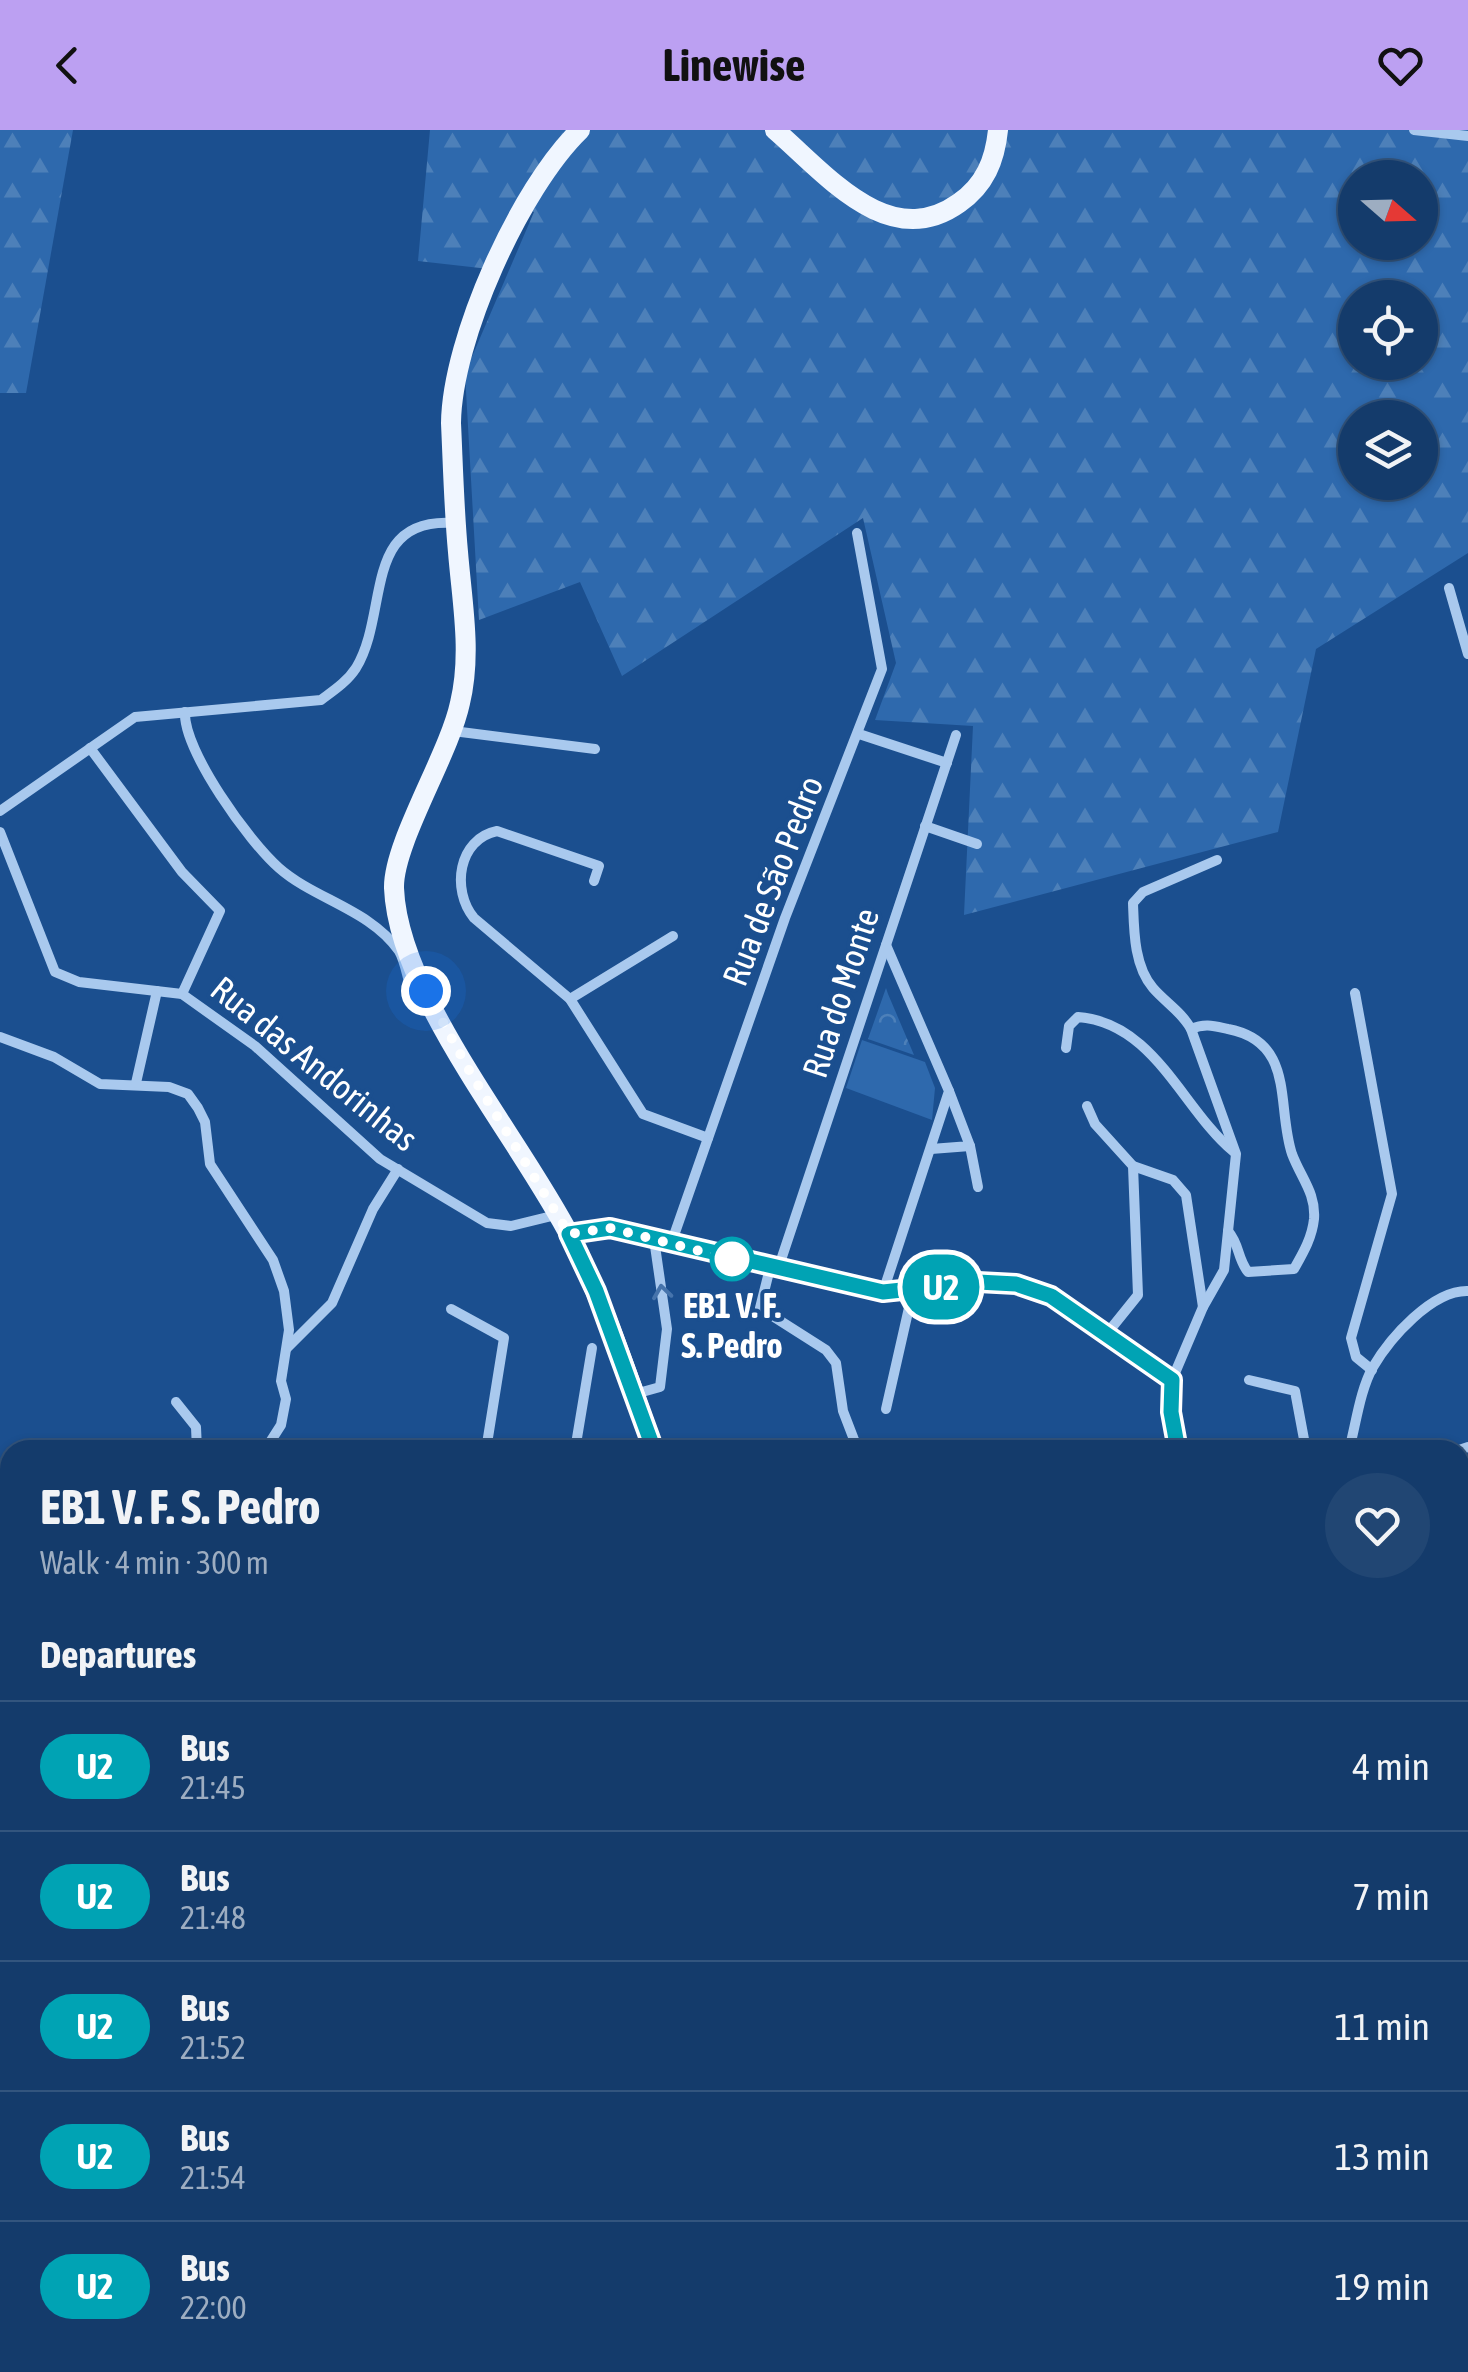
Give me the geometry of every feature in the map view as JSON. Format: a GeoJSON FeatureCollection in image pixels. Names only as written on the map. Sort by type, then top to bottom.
{"type":"FeatureCollection","features":[{"type":"Feature","properties":{"kind":"main road"},"geometry":{"type":"LineString","coordinates":[[580,130],[547,164],[518,214],[470,333],[455,385],[451,423],[467,660],[453,731],[402,852],[394,885],[399,923],[426,991],[569,1234],[596,1291],[650,1440]]}},
{"type":"Feature","properties":{"kind":"main road"},"geometry":{"type":"LineString","coordinates":[[775,130],[862,204],[888,217],[918,223],[946,212],[969,196],[989,172],[998,130]]}},
{"type":"Feature","properties":{"kind":"street"},"geometry":{"type":"LineString","coordinates":[[1414,130],[1468,136]]}},
{"type":"Feature","properties":{"kind":"street"},"geometry":{"type":"LineString","coordinates":[[0,812],[135,717],[321,700],[355,669],[393,544],[408,529],[433,521],[456,523]]}},
{"type":"Feature","properties":{"kind":"street","name":"Rua de São Pedro"},"geometry":{"type":"LineString","coordinates":[[671,1244],[785,918],[882,669],[856,533]]}},
{"type":"Feature","properties":{"kind":"street"},"geometry":{"type":"LineString","coordinates":[[1448,588],[1468,654]]}},
{"type":"Feature","properties":{"kind":"street"},"geometry":{"type":"LineString","coordinates":[[185,712],[188,736],[205,767],[279,868],[368,922],[399,952],[411,988],[426,991]]}},
{"type":"Feature","properties":{"kind":"street"},"geometry":{"type":"LineString","coordinates":[[453,731],[595,748]]}},
{"type":"Feature","properties":{"kind":"street"},"geometry":{"type":"LineString","coordinates":[[859,734],[946,763]]}},
{"type":"Feature","properties":{"kind":"street","name":"Rua do Monte"},"geometry":{"type":"LineString","coordinates":[[854,1440],[843,1411],[836,1363],[826,1350],[760,1308],[956,735]]}},
{"type":"Feature","properties":{"kind":"street"},"geometry":{"type":"LineString","coordinates":[[90,748],[182,872],[220,911],[182,994]]}},
{"type":"Feature","properties":{"kind":"street"},"geometry":{"type":"LineString","coordinates":[[926,826],[977,844]]}},
{"type":"Feature","properties":{"kind":"street","name":"Rua das Andorinhas"},"geometry":{"type":"LineString","coordinates":[[0,832],[55,972],[80,982],[182,994],[255,1046],[336,1123],[398,1169],[487,1223],[511,1226],[556,1214]]}},
{"type":"Feature","properties":{"kind":"street"},"geometry":{"type":"LineString","coordinates":[[594,881],[598,866],[498,832],[482,834],[469,846],[460,888],[462,903],[474,918],[570,999],[643,1114],[708,1138]]}},
{"type":"Feature","properties":{"kind":"street"},"geometry":{"type":"LineString","coordinates":[[1176,1440],[1171,1412],[1172,1380],[1202,1307],[1224,1270],[1236,1154],[1191,1029],[1183,1014],[1151,986],[1144,972],[1134,934],[1134,904],[1143,892],[1217,860]]}},
{"type":"Feature","properties":{"kind":"street"},"geometry":{"type":"LineString","coordinates":[[570,999],[674,936]]}},
{"type":"Feature","properties":{"kind":"street"},"geometry":{"type":"LineString","coordinates":[[886,944],[970,1146],[978,1187]]}},
{"type":"Feature","properties":{"kind":"street"},"geometry":{"type":"LineString","coordinates":[[136,1084],[156,991]]}},
{"type":"Feature","properties":{"kind":"street"},"geometry":{"type":"LineString","coordinates":[[1355,993],[1392,1194],[1352,1338],[1356,1357],[1372,1370]]}},
{"type":"Feature","properties":{"kind":"street"},"geometry":{"type":"LineString","coordinates":[[1066,1048],[1070,1026],[1078,1016],[1096,1018],[1132,1036],[1178,1084],[1217,1138],[1236,1154]]}},
{"type":"Feature","properties":{"kind":"street"},"geometry":{"type":"LineString","coordinates":[[1191,1029],[1203,1024],[1244,1032],[1277,1062],[1292,1154],[1311,1189],[1314,1218],[1309,1240],[1294,1269],[1248,1272],[1238,1260],[1237,1242],[1228,1231]]}},
{"type":"Feature","properties":{"kind":"street"},"geometry":{"type":"LineString","coordinates":[[0,1037],[54,1057],[100,1084],[170,1087],[188,1094],[198,1108],[205,1122],[210,1164],[273,1260],[284,1290],[286,1348],[281,1425],[271,1440]]}},
{"type":"Feature","properties":{"kind":"street"},"geometry":{"type":"LineString","coordinates":[[883,1292],[948,1091]]}},
{"type":"Feature","properties":{"kind":"street"},"geometry":{"type":"LineString","coordinates":[[1087,1106],[1095,1124],[1133,1166],[1173,1180],[1186,1196],[1202,1307]]}},
{"type":"Feature","properties":{"kind":"street"},"geometry":{"type":"LineString","coordinates":[[931,1149],[970,1146]]}},
{"type":"Feature","properties":{"kind":"street"},"geometry":{"type":"LineString","coordinates":[[1105,1336],[1138,1295],[1133,1166]]}},
{"type":"Feature","properties":{"kind":"street"},"geometry":{"type":"LineString","coordinates":[[286,1348],[332,1303],[373,1209],[398,1169]]}},
{"type":"Feature","properties":{"kind":"street"},"geometry":{"type":"LineString","coordinates":[[569,1234],[610,1228],[883,1292],[978,1282],[1016,1284],[1051,1296],[1172,1380]]}},
{"type":"Feature","properties":{"kind":"street"},"geometry":{"type":"LineString","coordinates":[[634,1395],[660,1387],[667,1347],[654,1239]]}},
{"type":"Feature","properties":{"kind":"street"},"geometry":{"type":"LineString","coordinates":[[1351,1440],[1372,1370],[1414,1320],[1447,1294],[1467,1287]]}},
{"type":"Feature","properties":{"kind":"street"},"geometry":{"type":"LineString","coordinates":[[886,1409],[913,1290]]}},
{"type":"Feature","properties":{"kind":"street"},"geometry":{"type":"LineString","coordinates":[[451,1309],[504,1338],[488,1440]]}},
{"type":"Feature","properties":{"kind":"street"},"geometry":{"type":"LineString","coordinates":[[578,1440],[592,1348]]}},
{"type":"Feature","properties":{"kind":"street"},"geometry":{"type":"LineString","coordinates":[[1249,1380],[1295,1391],[1304,1440]]}},
{"type":"Feature","properties":{"kind":"street"},"geometry":{"type":"LineString","coordinates":[[176,1402],[196,1426],[197,1440]]}},
{"type":"Feature","properties":{"kind":"green space"},"geometry":{"type":"Polygon","coordinates":[[[0,130],[73,130],[26,393],[0,393],[0,130]]]}},
{"type":"Feature","properties":{"kind":"green space"},"geometry":{"type":"Polygon","coordinates":[[[430,130],[1468,130],[1468,553],[1316,649],[1278,832],[964,915],[973,726],[875,720],[896,663],[863,518],[622,676],[580,582],[479,620],[465,373],[534,212],[517,203],[489,269],[418,261],[430,130]]]}},
{"type":"Feature","properties":{"kind":"green space"},"geometry":{"type":"Polygon","coordinates":[[[886,988],[888,994],[914,1055],[868,1039],[886,988]]]}},
{"type":"Feature","properties":{"kind":"green space"},"geometry":{"type":"Polygon","coordinates":[[[862,1040],[925,1062],[935,1088],[932,1120],[846,1088],[862,1040]]]}},
{"type":"Feature","properties":{"kind":"bus line","name":"U2"},"geometry":{"type":"LineString","coordinates":[[650,1440],[596,1291],[569,1234],[591,1227],[610,1228],[883,1292],[978,1282],[1016,1284],[1051,1296],[1172,1380],[1176,1440]]}},
{"type":"Feature","properties":{"kind":"place","name":"EB1 V. F. S. Pedro"},"geometry":{"type":"Point","coordinates":[732,1259]}},
{"type":"Feature","properties":{"kind":"route"},"geometry":{"type":"LineString","coordinates":[[426,991],[470,1072],[569,1234],[591,1227],[610,1228],[743,1262],[732,1259]]}}]}
